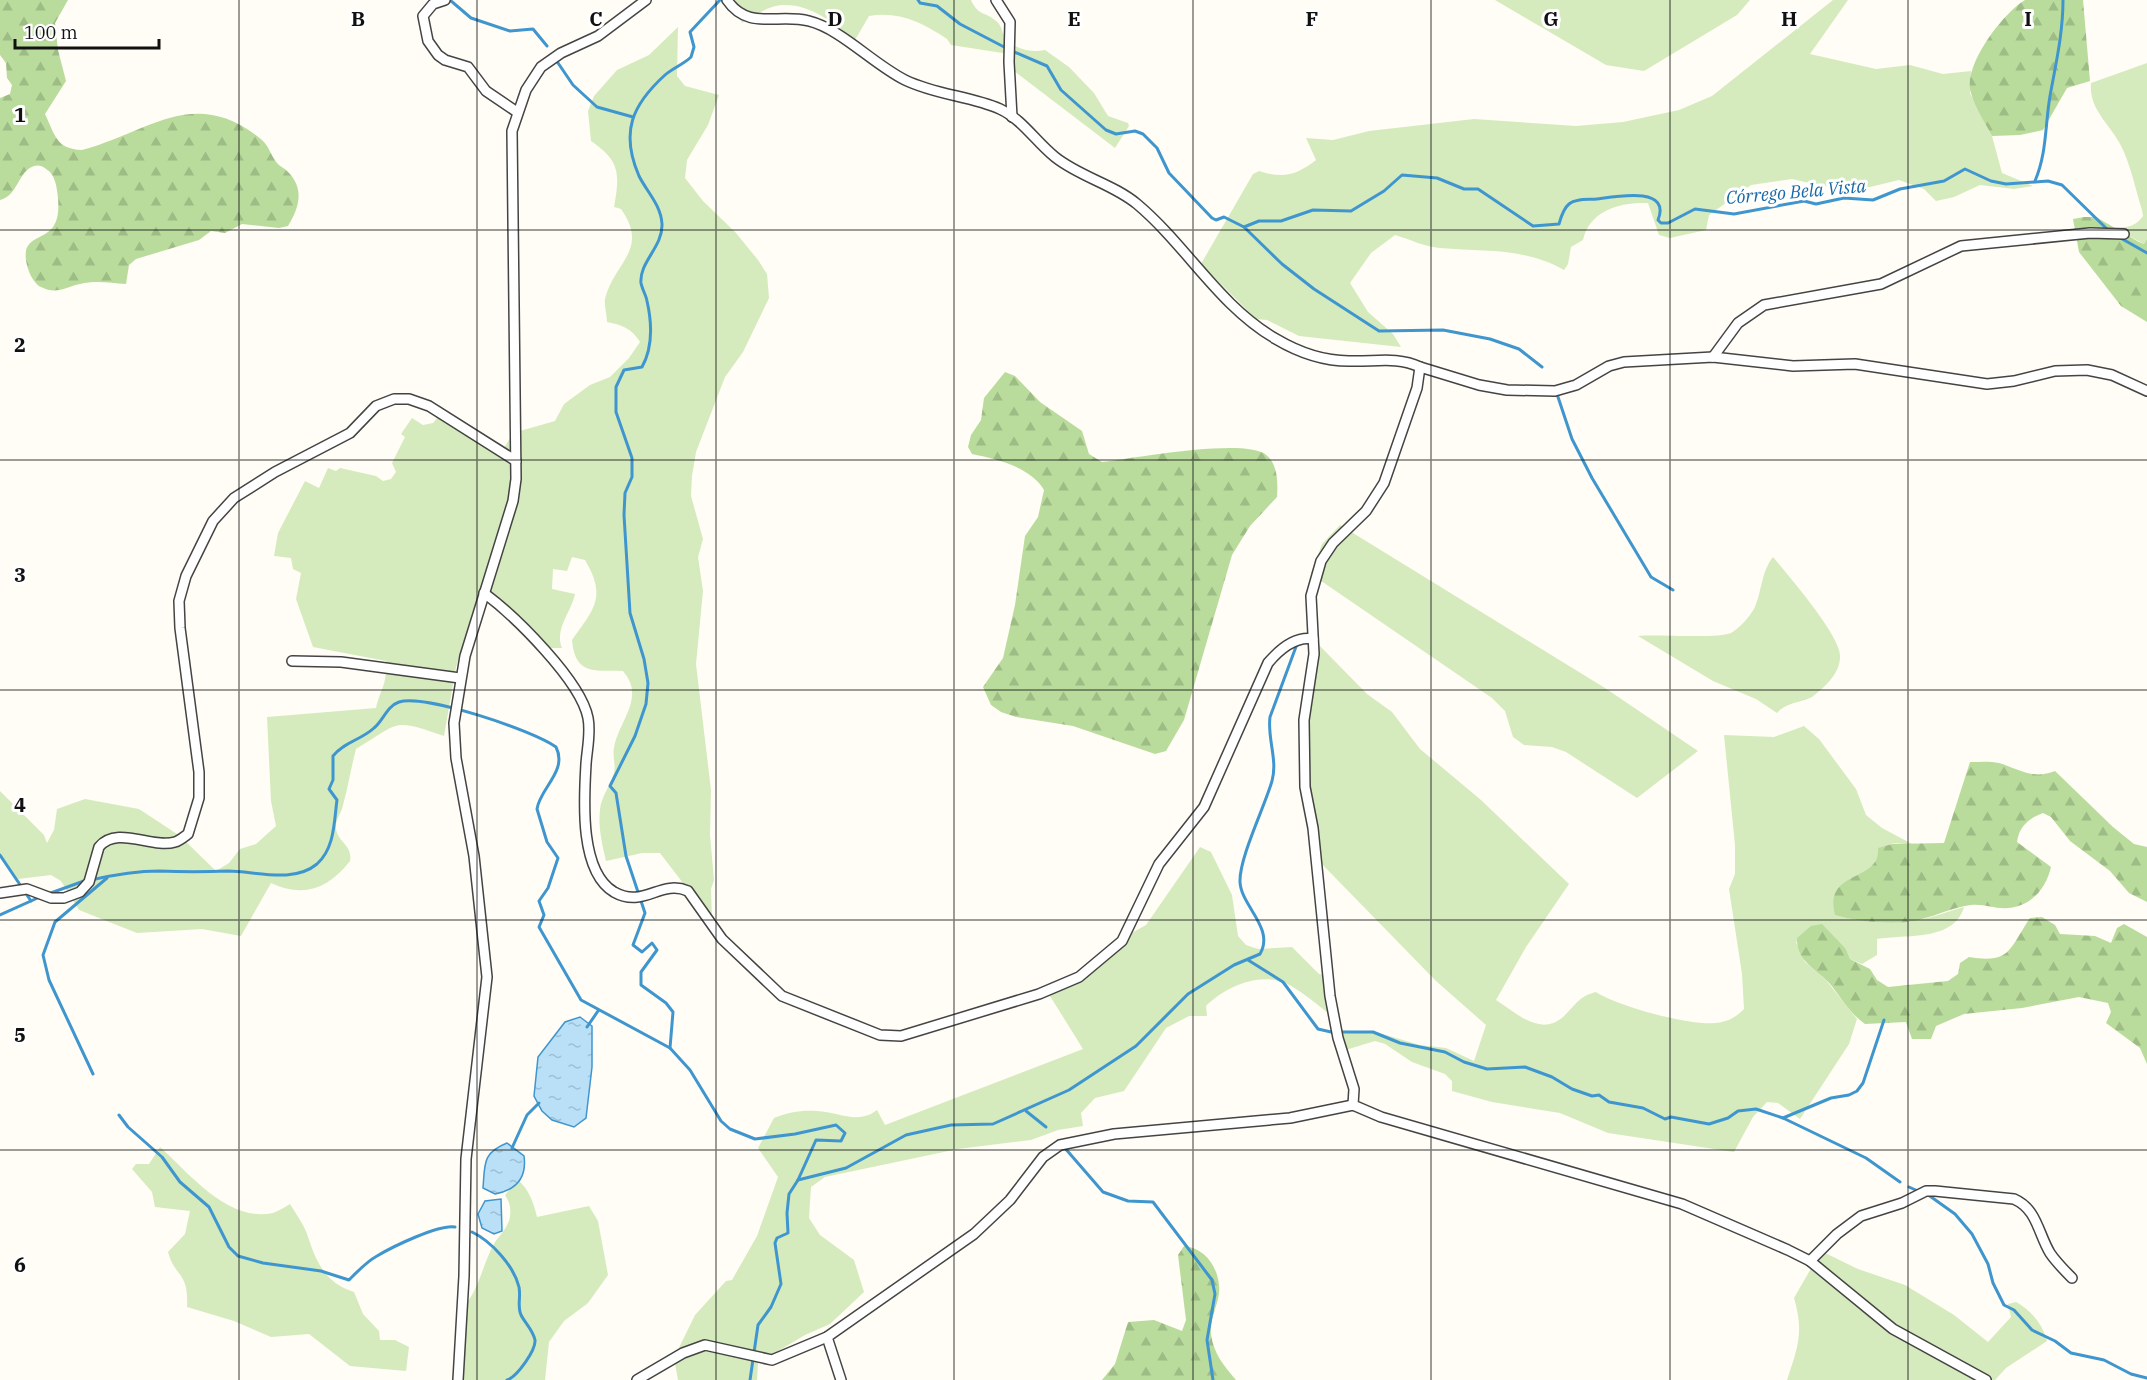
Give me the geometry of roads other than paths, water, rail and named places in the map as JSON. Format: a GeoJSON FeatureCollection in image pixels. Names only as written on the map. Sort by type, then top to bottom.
{"type":"FeatureCollection","features":[{"type":"Feature","properties":{"kind":"street"},"geometry":{"type":"LineString","coordinates":[[445,0],[433,4],[423,16],[426,35],[433,47],[445,60],[468,67],[486,91],[517,112]]}},
{"type":"Feature","properties":{"kind":"street"},"geometry":{"type":"LineString","coordinates":[[458,1380],[464,1276],[466,1159],[487,977],[467,807],[456,758],[454,723],[460,678],[513,501],[517,391],[512,130],[526,90],[548,61],[598,36],[646,0]]}},
{"type":"Feature","properties":{"kind":"street"},"geometry":{"type":"LineString","coordinates":[[996,0],[1010,22],[1008,62],[1012,117]]}},
{"type":"Feature","properties":{"kind":"street"},"geometry":{"type":"LineString","coordinates":[[728,2],[737,13],[748,18],[798,19],[819,24],[839,35],[875,63],[905,80],[936,92],[990,106],[1012,117],[1064,164],[1135,202],[1244,316],[1276,339],[1324,358],[1349,361],[1398,360],[1479,385],[1507,390],[1555,391],[1576,385],[1609,366],[1624,362],[1713,357],[1793,366],[1855,364],[1987,384],[2014,381],[2055,371],[2087,370],[2112,375],[2147,391]]}},
{"type":"Feature","properties":{"kind":"street"},"geometry":{"type":"LineString","coordinates":[[1713,357],[1738,323],[1764,305],[1881,284],[1961,246],[2090,233],[2124,234]]}},
{"type":"Feature","properties":{"kind":"street"},"geometry":{"type":"LineString","coordinates":[[1353,1106],[1351,1079],[1338,1038],[1330,996],[1313,828],[1305,787],[1304,720],[1314,654],[1311,596],[1315,575],[1333,543],[1366,511],[1384,483],[1417,388],[1420,368]]}},
{"type":"Feature","properties":{"kind":"street"},"geometry":{"type":"LineString","coordinates":[[2,892],[27,889],[51,898],[75,894],[89,882],[99,847],[106,841],[124,838],[176,842],[188,834],[199,798],[198,772],[180,628],[179,601],[186,576],[205,535],[234,498],[275,472],[350,433],[376,406],[394,399],[409,399],[429,406],[516,461]]}},
{"type":"Feature","properties":{"kind":"street"},"geometry":{"type":"LineString","coordinates":[[484,593],[512,616],[559,668],[585,707],[589,726],[586,800],[588,850],[597,876],[620,894],[635,898],[649,897],[671,887],[688,891],[702,914],[722,939],[782,996],[818,1008],[862,1029],[894,1036],[944,1024],[1060,985],[1079,977],[1122,941],[1159,864],[1204,807],[1268,663],[1279,651],[1298,639],[1313,639]]}},
{"type":"Feature","properties":{"kind":"street"},"geometry":{"type":"LineString","coordinates":[[292,661],[341,662],[460,678]]}},
{"type":"Feature","properties":{"kind":"street"},"geometry":{"type":"LineString","coordinates":[[637,1380],[683,1353],[705,1345],[765,1360],[784,1357],[827,1337],[974,1234],[1010,1200],[1043,1157],[1060,1144],[1114,1134],[1290,1118],[1353,1106],[1381,1117],[1682,1204],[1810,1261],[1893,1329],[1986,1380]]}},
{"type":"Feature","properties":{"kind":"street"},"geometry":{"type":"LineString","coordinates":[[1810,1261],[1861,1216],[1902,1203],[1926,1191],[1935,1191],[2014,1199],[2022,1203],[2033,1215],[2052,1256],[2072,1278]]}},
{"type":"Feature","properties":{"kind":"street"},"geometry":{"type":"LineString","coordinates":[[827,1337],[841,1380]]}},
{"type":"Feature","properties":{"kind":"water"},"geometry":{"type":"Polygon","coordinates":[[[580,1017],[592,1026],[592,1067],[586,1118],[574,1127],[552,1120],[542,1111],[534,1096],[538,1057],[565,1022],[580,1017]]]}},
{"type":"Feature","properties":{"kind":"water"},"geometry":{"type":"Polygon","coordinates":[[[507,1143],[524,1156],[524,1171],[514,1186],[495,1194],[483,1188],[486,1160],[493,1151],[507,1143]]]}},
{"type":"Feature","properties":{"kind":"water"},"geometry":{"type":"Polygon","coordinates":[[[501,1199],[502,1231],[494,1234],[482,1228],[478,1214],[485,1201],[501,1199]]]}},
{"type":"Feature","properties":{"kind":"waterway"},"geometry":{"type":"LineString","coordinates":[[450,0],[471,18],[510,31],[533,29],[547,46]]}},
{"type":"Feature","properties":{"kind":"waterway"},"geometry":{"type":"LineString","coordinates":[[670,1048],[673,1012],[666,1003],[641,985],[641,972],[657,950],[652,943],[642,952],[633,945],[645,913],[626,856],[616,793],[610,786],[635,736],[646,704],[648,683],[644,659],[630,613],[624,515],[625,493],[632,477],[632,458],[616,412],[616,387],[624,370],[642,367],[646,359],[650,318],[641,275],[659,240],[662,224],[656,205],[639,176],[633,160],[630,146],[632,120],[644,97],[654,86],[691,57],[694,47],[690,32],[720,0]]}},
{"type":"Feature","properties":{"kind":"waterway","name":"Córrego Bela Vista"},"geometry":{"type":"LineString","coordinates":[[918,0],[920,3],[937,6],[960,24],[1006,48]]}},
{"type":"Feature","properties":{"kind":"waterway"},"geometry":{"type":"LineString","coordinates":[[2035,181],[2044,149],[2063,0]]}},
{"type":"Feature","properties":{"kind":"waterway","name":"Córrego Bela Vista"},"geometry":{"type":"LineString","coordinates":[[1012,51],[1047,66],[1061,90],[1106,130],[1116,134],[1135,131],[1143,134],[1157,148],[1169,173],[1212,218],[1216,220],[1224,217],[1244,227],[1259,221],[1281,221],[1313,210],[1351,211],[1384,191],[1402,175],[1437,178],[1464,189],[1478,189],[1533,226],[1559,224],[1567,206],[1579,200],[1627,196],[1649,197],[1657,202],[1660,209],[1658,220],[1661,223],[1668,223],[1695,209],[1734,214],[1804,201],[1816,204],[1844,198],[1873,200],[1900,189],[1944,181],[1965,169],[1991,181],[2006,184],[2048,181],[2062,185],[2109,231]]}},
{"type":"Feature","properties":{"kind":"waterway"},"geometry":{"type":"LineString","coordinates":[[556,60],[573,85],[597,107],[633,117]]}},
{"type":"Feature","properties":{"kind":"waterway"},"geometry":{"type":"LineString","coordinates":[[1244,227],[1282,264],[1314,289],[1379,331],[1443,330],[1490,339],[1519,349],[1542,367]]}},
{"type":"Feature","properties":{"kind":"waterway","name":"Córrego Bela Vista"},"geometry":{"type":"LineString","coordinates":[[2117,236],[2147,253]]}},
{"type":"Feature","properties":{"kind":"waterway"},"geometry":{"type":"LineString","coordinates":[[1557,394],[1572,439],[1592,478],[1651,577],[1673,590]]}},
{"type":"Feature","properties":{"kind":"waterway"},"geometry":{"type":"LineString","coordinates":[[798,1180],[846,1168],[906,1135],[951,1125],[993,1124],[1069,1090],[1136,1046],[1188,994],[1234,965],[1260,954],[1263,944],[1261,926],[1242,891],[1241,872],[1274,773],[1270,717],[1297,644]]}},
{"type":"Feature","properties":{"kind":"waterway"},"geometry":{"type":"LineString","coordinates":[[91,880],[151,871],[228,871],[285,875],[307,870],[323,858],[333,834],[337,800],[329,789],[333,780],[333,756],[342,747],[374,728],[391,707],[399,702],[431,703],[454,708],[503,723],[556,747],[559,764],[537,809],[547,842],[558,858],[548,888],[539,901],[544,915],[539,927],[581,1000],[670,1048],[690,1070],[721,1121],[730,1129],[755,1139],[795,1134],[836,1125],[845,1133],[841,1141],[816,1140],[789,1194],[788,1233],[777,1238],[775,1243],[781,1284],[771,1307],[758,1325],[750,1380]]}},
{"type":"Feature","properties":{"kind":"waterway"},"geometry":{"type":"LineString","coordinates":[[0,855],[31,901]]}},
{"type":"Feature","properties":{"kind":"waterway"},"geometry":{"type":"LineString","coordinates":[[93,1074],[49,980],[43,955],[55,922],[107,878]]}},
{"type":"Feature","properties":{"kind":"waterway"},"geometry":{"type":"LineString","coordinates":[[48,894],[84,881]]}},
{"type":"Feature","properties":{"kind":"waterway"},"geometry":{"type":"LineString","coordinates":[[0,915],[42,896]]}},
{"type":"Feature","properties":{"kind":"waterway"},"geometry":{"type":"LineString","coordinates":[[1248,960],[1283,982],[1318,1029],[1331,1032],[1373,1032],[1400,1043],[1445,1052],[1464,1062],[1487,1069],[1525,1067],[1552,1077],[1572,1089],[1592,1096],[1599,1095],[1609,1102],[1643,1108],[1665,1119],[1671,1117],[1709,1124],[1728,1118],[1738,1111],[1756,1109],[1783,1118],[1866,1158],[1900,1182]]}},
{"type":"Feature","properties":{"kind":"waterway"},"geometry":{"type":"LineString","coordinates":[[587,1027],[598,1011]]}},
{"type":"Feature","properties":{"kind":"waterway"},"geometry":{"type":"LineString","coordinates":[[1783,1118],[1831,1098],[1857,1091],[1863,1083],[1884,1020]]}},
{"type":"Feature","properties":{"kind":"waterway"},"geometry":{"type":"LineString","coordinates":[[512,1148],[527,1115],[539,1103]]}},
{"type":"Feature","properties":{"kind":"waterway"},"geometry":{"type":"LineString","coordinates":[[1026,1111],[1046,1127]]}},
{"type":"Feature","properties":{"kind":"waterway"},"geometry":{"type":"LineString","coordinates":[[119,1115],[128,1127],[162,1157],[180,1182],[209,1207],[229,1247],[238,1256],[263,1263],[321,1271],[349,1280],[369,1261],[393,1247],[427,1232],[455,1227]]}},
{"type":"Feature","properties":{"kind":"waterway"},"geometry":{"type":"LineString","coordinates":[[1064,1147],[1103,1192],[1128,1201],[1153,1202],[1212,1280],[1215,1294],[1207,1340],[1213,1380]]}},
{"type":"Feature","properties":{"kind":"waterway"},"geometry":{"type":"LineString","coordinates":[[1909,1187],[1920,1192]]}},
{"type":"Feature","properties":{"kind":"waterway"},"geometry":{"type":"LineString","coordinates":[[1927,1194],[1955,1214],[1972,1234],[1988,1264],[1993,1283],[2004,1305],[2014,1310],[2032,1330],[2055,1341],[2071,1353],[2104,1360],[2131,1374],[2147,1378]]}},
{"type":"Feature","properties":{"kind":"waterway"},"geometry":{"type":"LineString","coordinates":[[472,1232],[494,1248],[512,1271],[519,1287],[520,1312],[535,1340],[525,1363],[516,1374],[507,1380]]}}]}
